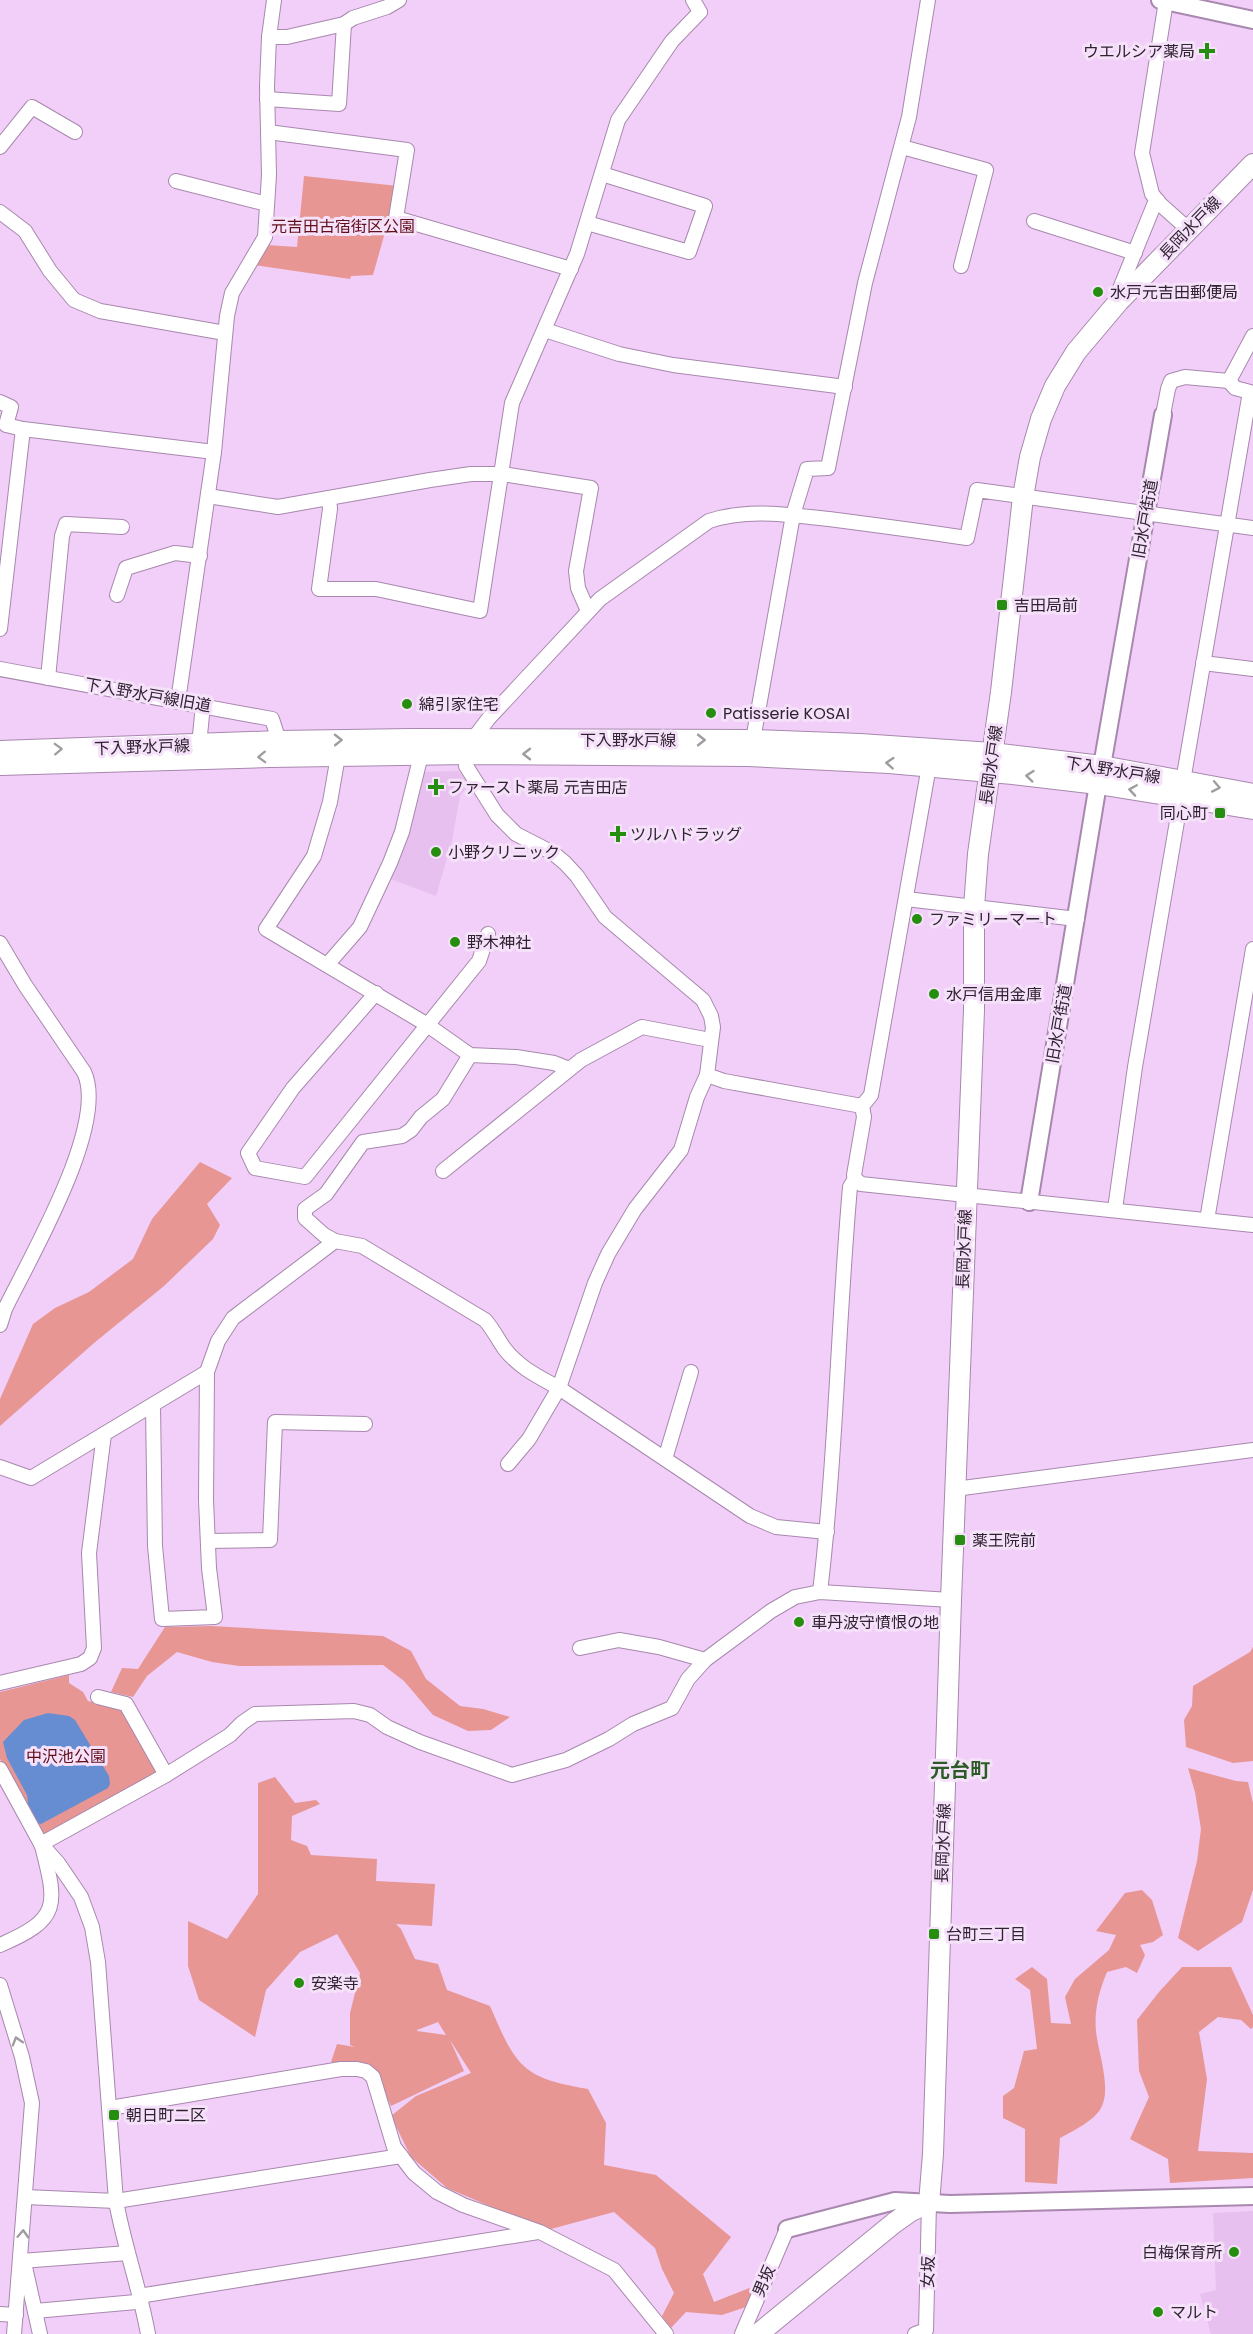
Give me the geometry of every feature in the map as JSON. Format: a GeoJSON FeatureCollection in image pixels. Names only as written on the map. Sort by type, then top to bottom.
{"type":"FeatureCollection","features":[{"type":"Feature","properties":{"kind":"main road","name":"長岡水戸線"},"geometry":{"type":"LineString","coordinates":[[929,2203],[973,1021],[974,907],[978,854],[1023,497],[1030,457],[1041,419],[1055,386],[1076,352],[1119,301],[1253,164]]}},
{"type":"Feature","properties":{"kind":"main road","name":"下入野水戸線"},"geometry":{"type":"LineString","coordinates":[[0,765],[421,755],[470,746],[753,740],[891,745],[991,762],[1100,775],[1182,790],[1253,809]]}},
{"type":"Feature","properties":{"kind":"main road","name":"下入野水戸線"},"geometry":{"type":"LineString","coordinates":[[0,751],[279,741],[749,756],[929,766],[991,762]]}},
{"type":"Feature","properties":{"kind":"main road","name":"下入野水戸線"},"geometry":{"type":"LineString","coordinates":[[1182,790],[1253,794]]}},
{"type":"Feature","properties":{"kind":"main road"},"geometry":{"type":"LineString","coordinates":[[764,2333],[894,2223],[911,2211],[929,2203]]}},
{"type":"Feature","properties":{"kind":"street"},"geometry":{"type":"LineString","coordinates":[[178,701],[214,452],[225,333],[232,293],[265,237],[269,175],[267,99],[269,37],[274,0]]}},
{"type":"Feature","properties":{"kind":"street"},"geometry":{"type":"LineString","coordinates":[[269,37],[287,37],[344,24],[353,18],[387,7],[399,0]]}},
{"type":"Feature","properties":{"kind":"street"},"geometry":{"type":"LineString","coordinates":[[329,498],[330,508],[319,589],[376,589],[480,611],[512,403],[571,269],[618,120],[672,41],[700,12],[693,0]]}},
{"type":"Feature","properties":{"kind":"street"},"geometry":{"type":"LineString","coordinates":[[753,740],[793,516],[807,469],[828,468],[866,283],[902,147],[928,0]]}},
{"type":"Feature","properties":{"kind":"street"},"geometry":{"type":"LineString","coordinates":[[1188,229],[1158,201],[1148,182],[1142,153],[1164,0],[1253,20]]}},
{"type":"Feature","properties":{"kind":"street"},"geometry":{"type":"LineString","coordinates":[[267,99],[339,104],[344,24]]}},
{"type":"Feature","properties":{"kind":"street"},"geometry":{"type":"LineString","coordinates":[[0,147],[32,107],[75,132]]}},
{"type":"Feature","properties":{"kind":"street"},"geometry":{"type":"LineString","coordinates":[[268,132],[407,150],[396,218],[571,269]]}},
{"type":"Feature","properties":{"kind":"street"},"geometry":{"type":"LineString","coordinates":[[902,147],[986,170],[961,266]]}},
{"type":"Feature","properties":{"kind":"street"},"geometry":{"type":"LineString","coordinates":[[587,223],[690,252],[705,206],[602,174]]}},
{"type":"Feature","properties":{"kind":"street"},"geometry":{"type":"LineString","coordinates":[[176,181],[267,204]]}},
{"type":"Feature","properties":{"kind":"street"},"geometry":{"type":"LineString","coordinates":[[1119,301],[1119,291],[1154,205],[1158,201]]}},
{"type":"Feature","properties":{"kind":"street"},"geometry":{"type":"LineString","coordinates":[[0,212],[26,231],[50,271],[75,300],[100,311],[225,333]]}},
{"type":"Feature","properties":{"kind":"street"},"geometry":{"type":"LineString","coordinates":[[1034,221],[1135,253]]}},
{"type":"Feature","properties":{"kind":"street"},"geometry":{"type":"LineString","coordinates":[[545,330],[619,354],[673,365],[845,387]]}},
{"type":"Feature","properties":{"kind":"street"},"geometry":{"type":"LineString","coordinates":[[1115,1209],[1137,1055],[1250,392],[1235,388],[1229,381],[1253,336]]}},
{"type":"Feature","properties":{"kind":"street","name":"旧水戸街道"},"geometry":{"type":"LineString","coordinates":[[1029,1202],[1100,775],[1168,388],[1171,381],[1176,378],[1229,381]]}},
{"type":"Feature","properties":{"kind":"street"},"geometry":{"type":"LineString","coordinates":[[0,402],[11,407],[6,425],[22,429],[214,452]]}},
{"type":"Feature","properties":{"kind":"street"},"geometry":{"type":"LineString","coordinates":[[0,630],[22,429]]}},
{"type":"Feature","properties":{"kind":"street"},"geometry":{"type":"LineString","coordinates":[[208,496],[278,507],[451,476],[502,474],[591,488],[576,571],[578,588],[588,611]]}},
{"type":"Feature","properties":{"kind":"street"},"geometry":{"type":"LineString","coordinates":[[508,1464],[529,1439],[559,1388],[595,1283],[608,1254],[635,1209],[681,1150],[697,1097],[707,1075],[713,1027],[711,1016],[703,1000],[605,917],[565,863],[553,853],[516,834],[497,815],[467,770],[470,746],[489,718],[600,599],[709,521],[744,513],[793,516],[966,538],[977,490],[1253,528]]}},
{"type":"Feature","properties":{"kind":"street"},"geometry":{"type":"LineString","coordinates":[[48,678],[62,536],[66,524],[122,527]]}},
{"type":"Feature","properties":{"kind":"street"},"geometry":{"type":"LineString","coordinates":[[117,595],[126,568],[176,553],[200,556]]}},
{"type":"Feature","properties":{"kind":"street"},"geometry":{"type":"LineString","coordinates":[[1203,663],[1253,669]]}},
{"type":"Feature","properties":{"kind":"street","name":"下入野水戸線旧道"},"geometry":{"type":"LineString","coordinates":[[0,669],[272,719],[279,741]]}},
{"type":"Feature","properties":{"kind":"street"},"geometry":{"type":"LineString","coordinates":[[199,745],[203,705]]}},
{"type":"Feature","properties":{"kind":"street"},"geometry":{"type":"LineString","coordinates":[[327,965],[360,927],[390,862],[402,832],[421,755]]}},
{"type":"Feature","properties":{"kind":"street"},"geometry":{"type":"LineString","coordinates":[[338,756],[330,802],[314,856],[266,929],[376,993],[470,1055],[516,1057],[554,1063],[569,1069]]}},
{"type":"Feature","properties":{"kind":"street"},"geometry":{"type":"LineString","coordinates":[[820,1592],[827,1532],[850,1187],[855,1179],[864,1117],[862,1106],[871,1095],[929,766]]}},
{"type":"Feature","properties":{"kind":"street"},"geometry":{"type":"LineString","coordinates":[[906,899],[1077,919]]}},
{"type":"Feature","properties":{"kind":"street"},"geometry":{"type":"LineString","coordinates":[[376,993],[293,1088],[248,1153],[255,1168],[304,1177],[479,961],[488,934]]}},
{"type":"Feature","properties":{"kind":"street"},"geometry":{"type":"LineString","coordinates":[[0,943],[25,985],[84,1072],[87,1078],[88,1094],[88,1107],[73,1170],[2,1306],[0,1325]]}},
{"type":"Feature","properties":{"kind":"street"},"geometry":{"type":"LineString","coordinates":[[1207,1220],[1253,949]]}},
{"type":"Feature","properties":{"kind":"street"},"geometry":{"type":"LineString","coordinates":[[443,1170],[569,1069],[589,1055],[642,1027],[710,1040]]}},
{"type":"Feature","properties":{"kind":"street"},"geometry":{"type":"LineString","coordinates":[[470,1055],[443,1099],[411,1130],[402,1136],[363,1142],[326,1194],[305,1209],[305,1218],[324,1235],[335,1241],[362,1246],[485,1320],[496,1332],[504,1348],[528,1371],[559,1388],[750,1516],[766,1524],[827,1532]]}},
{"type":"Feature","properties":{"kind":"street"},"geometry":{"type":"LineString","coordinates":[[707,1075],[724,1081],[862,1106]]}},
{"type":"Feature","properties":{"kind":"street"},"geometry":{"type":"LineString","coordinates":[[855,1179],[861,1184],[1253,1225]]}},
{"type":"Feature","properties":{"kind":"street"},"geometry":{"type":"LineString","coordinates":[[153,1405],[155,1546],[162,1619],[215,1617],[206,1500],[207,1372],[218,1341],[233,1318],[335,1241]]}},
{"type":"Feature","properties":{"kind":"street"},"geometry":{"type":"LineString","coordinates":[[0,1467],[32,1478],[207,1372]]}},
{"type":"Feature","properties":{"kind":"street"},"geometry":{"type":"LineString","coordinates":[[665,1459],[691,1372]]}},
{"type":"Feature","properties":{"kind":"street"},"geometry":{"type":"LineString","coordinates":[[208,1541],[270,1540],[275,1422],[365,1424]]}},
{"type":"Feature","properties":{"kind":"street"},"geometry":{"type":"LineString","coordinates":[[0,1683],[81,1664],[90,1658],[94,1648],[89,1553],[104,1434]]}},
{"type":"Feature","properties":{"kind":"street"},"geometry":{"type":"LineString","coordinates":[[955,1489],[1253,1450]]}},
{"type":"Feature","properties":{"kind":"street"},"geometry":{"type":"LineString","coordinates":[[41,1844],[166,1775],[230,1736],[255,1714],[354,1711],[370,1715],[387,1727],[420,1742],[468,1759],[513,1774],[527,1772],[566,1760],[609,1739],[633,1724],[672,1708],[688,1679],[705,1660],[771,1611],[795,1597],[820,1592],[951,1600]]}},
{"type":"Feature","properties":{"kind":"street"},"geometry":{"type":"LineString","coordinates":[[580,1648],[619,1640],[659,1647],[705,1660]]}},
{"type":"Feature","properties":{"kind":"street"},"geometry":{"type":"LineString","coordinates":[[98,1696],[126,1704],[166,1775]]}},
{"type":"Feature","properties":{"kind":"street"},"geometry":{"type":"LineString","coordinates":[[0,1769],[41,1844],[58,1863],[81,1897],[93,1927],[98,1962],[116,2202],[148,2334]]}},
{"type":"Feature","properties":{"kind":"street"},"geometry":{"type":"LineString","coordinates":[[0,1945],[32,1930],[51,1907],[50,1881],[41,1844]]}},
{"type":"Feature","properties":{"kind":"street"},"geometry":{"type":"LineString","coordinates":[[0,1985],[31,2094],[21,2261],[14,2334]]}},
{"type":"Feature","properties":{"kind":"street"},"geometry":{"type":"LineString","coordinates":[[110,2108],[341,2069],[366,2071],[373,2077],[394,2147],[414,2173],[437,2193],[463,2205],[540,2232],[614,2270],[666,2334]]}},
{"type":"Feature","properties":{"kind":"street"},"geometry":{"type":"LineString","coordinates":[[25,2197],[116,2202],[401,2156]]}},
{"type":"Feature","properties":{"kind":"street"},"geometry":{"type":"LineString","coordinates":[[787,2229],[881,2203],[904,2200],[929,2203],[1253,2196]]}},
{"type":"Feature","properties":{"kind":"street","name":"女坂"},"geometry":{"type":"LineString","coordinates":[[915,2334],[926,2330],[929,2203]]}},
{"type":"Feature","properties":{"kind":"street","name":"男坂"},"geometry":{"type":"LineString","coordinates":[[742,2334],[787,2229]]}},
{"type":"Feature","properties":{"kind":"street"},"geometry":{"type":"LineString","coordinates":[[35,2311],[136,2302],[146,2295],[540,2232]]}},
{"type":"Feature","properties":{"kind":"street"},"geometry":{"type":"LineString","coordinates":[[21,2261],[128,2253]]}},
{"type":"Feature","properties":{"kind":"street"},"geometry":{"type":"LineString","coordinates":[[21,2261],[25,2267],[40,2334]]}},
{"type":"Feature","properties":{"kind":"street"},"geometry":{"type":"LineString","coordinates":[[0,2314],[16,2315]]}},
{"type":"Feature","properties":{"kind":"shaded area"},"geometry":{"type":"Polygon","coordinates":[[[458,771],[469,784],[460,796],[452,841],[436,896],[388,878],[422,772],[458,771]]]}},
{"type":"Feature","properties":{"kind":"shaded area","name":"白梅保育所"},"geometry":{"type":"Polygon","coordinates":[[[1253,2211],[1253,2334],[1211,2334],[1200,2294],[1216,2290],[1213,2213],[1253,2211]]]}},
{"type":"Feature","properties":{"kind":"green space","name":"元吉田古宿街区公園"},"geometry":{"type":"Polygon","coordinates":[[[304,176],[398,186],[373,275],[351,276],[350,279],[254,265],[267,245],[297,247],[304,176]]]}},
{"type":"Feature","properties":{"kind":"green space"},"geometry":{"type":"Polygon","coordinates":[[[200,1162],[232,1178],[207,1204],[220,1225],[213,1239],[164,1286],[94,1343],[0,1426],[0,1399],[33,1324],[55,1308],[89,1292],[133,1259],[152,1219],[200,1162]]]}},
{"type":"Feature","properties":{"kind":"green space"},"geometry":{"type":"Polygon","coordinates":[[[211,1626],[383,1636],[411,1651],[426,1679],[460,1706],[483,1709],[510,1717],[491,1730],[468,1731],[433,1715],[404,1681],[383,1665],[239,1666],[212,1662],[177,1652],[147,1676],[133,1697],[111,1692],[122,1668],[138,1669],[165,1627],[211,1626]]]}},
{"type":"Feature","properties":{"kind":"green space"},"geometry":{"type":"Polygon","coordinates":[[[1253,1647],[1253,1761],[1233,1763],[1186,1747],[1184,1720],[1192,1706],[1193,1686],[1250,1652],[1253,1647]]]}},
{"type":"Feature","properties":{"kind":"green space","name":"中沢池公園"},"geometry":{"type":"Polygon","coordinates":[[[69,1675],[69,1683],[83,1692],[88,1701],[121,1709],[156,1770],[156,1776],[47,1835],[39,1833],[0,1759],[0,1692],[69,1675]]]}},
{"type":"Feature","properties":{"kind":"green space"},"geometry":{"type":"Polygon","coordinates":[[[1188,1768],[1248,1782],[1253,1803],[1253,1890],[1242,1922],[1198,1951],[1178,1938],[1197,1861],[1201,1829],[1195,1792],[1188,1768]]]}},
{"type":"Feature","properties":{"kind":"green space"},"geometry":{"type":"Polygon","coordinates":[[[275,1777],[295,1803],[316,1800],[320,1804],[292,1816],[291,1840],[307,1846],[311,1855],[377,1859],[376,1881],[435,1884],[432,1926],[396,1924],[401,1929],[415,1959],[438,1964],[447,1990],[490,2006],[515,2056],[534,2074],[566,2085],[588,2089],[606,2123],[604,2165],[656,2175],[731,2237],[703,2274],[714,2302],[757,2285],[749,2306],[722,2315],[686,2312],[670,2329],[662,2316],[674,2293],[655,2248],[614,2212],[551,2229],[447,2188],[411,2157],[391,2116],[416,2096],[471,2073],[450,2040],[464,2071],[391,2106],[372,2067],[331,2062],[337,2044],[355,2047],[350,2045],[350,2013],[360,1973],[337,1934],[300,1952],[266,1990],[255,2037],[199,2000],[188,1966],[188,1921],[227,1939],[258,1894],[258,1783],[275,1777]],[[438,2022],[417,2030],[417,2031],[446,2035],[438,2022]]]}},
{"type":"Feature","properties":{"kind":"green space"},"geometry":{"type":"Polygon","coordinates":[[[1142,1890],[1152,1900],[1163,1935],[1153,1942],[1140,1945],[1145,1955],[1137,1973],[1126,1967],[1107,1972],[1104,1979],[1096,2016],[1096,2031],[1105,2081],[1101,2108],[1088,2121],[1060,2138],[1057,2184],[1025,2182],[1025,2129],[1003,2118],[1003,2096],[1014,2088],[1024,2051],[1037,2049],[1030,1990],[1015,1979],[1032,1967],[1047,1979],[1051,2023],[1071,2024],[1065,1997],[1075,1979],[1109,1950],[1116,1935],[1096,1931],[1125,1893],[1142,1890]]]}},
{"type":"Feature","properties":{"kind":"green space"},"geometry":{"type":"Polygon","coordinates":[[[1182,1967],[1231,1967],[1253,2015],[1251,2029],[1241,2020],[1218,2017],[1199,2032],[1207,2079],[1198,2151],[1253,2153],[1253,2178],[1170,2183],[1168,2159],[1130,2139],[1149,2097],[1139,2071],[1137,2020],[1182,1967]]]}},
{"type":"Feature","properties":{"kind":"water"},"geometry":{"type":"Polygon","coordinates":[[[48,1713],[69,1716],[75,1720],[109,1776],[110,1784],[108,1788],[41,1824],[37,1823],[26,1804],[27,1795],[7,1758],[3,1742],[24,1720],[48,1713]]]}},
{"type":"Feature","properties":{"kind":"place","name":"ウエルシア薬局"},"geometry":{"type":"Point","coordinates":[1207,51]}},
{"type":"Feature","properties":{"kind":"place","name":"水戸元吉田郵便局"},"geometry":{"type":"Point","coordinates":[1098,292]}},
{"type":"Feature","properties":{"kind":"place","name":"吉田局前"},"geometry":{"type":"Point","coordinates":[1002,605]}},
{"type":"Feature","properties":{"kind":"place","name":"綿引家住宅"},"geometry":{"type":"Point","coordinates":[407,704]}},
{"type":"Feature","properties":{"kind":"place","name":"Patisserie KOSAI"},"geometry":{"type":"Point","coordinates":[711,713]}},
{"type":"Feature","properties":{"kind":"place","name":"ファースト薬局 元吉田店"},"geometry":{"type":"Point","coordinates":[436,787]}},
{"type":"Feature","properties":{"kind":"place","name":"同心町"},"geometry":{"type":"Point","coordinates":[1220,813]}},
{"type":"Feature","properties":{"kind":"place","name":"ツルハドラッグ"},"geometry":{"type":"Point","coordinates":[618,834]}},
{"type":"Feature","properties":{"kind":"place","name":"小野クリニック"},"geometry":{"type":"Point","coordinates":[436,852]}},
{"type":"Feature","properties":{"kind":"place","name":"ファミリーマート"},"geometry":{"type":"Point","coordinates":[917,919]}},
{"type":"Feature","properties":{"kind":"place","name":"野木神社"},"geometry":{"type":"Point","coordinates":[455,942]}},
{"type":"Feature","properties":{"kind":"place","name":"水戸信用金庫"},"geometry":{"type":"Point","coordinates":[934,994]}},
{"type":"Feature","properties":{"kind":"place","name":"薬王院前"},"geometry":{"type":"Point","coordinates":[960,1540]}},
{"type":"Feature","properties":{"kind":"place","name":"車丹波守憤恨の地"},"geometry":{"type":"Point","coordinates":[799,1622]}},
{"type":"Feature","properties":{"kind":"place","name":"台町三丁目"},"geometry":{"type":"Point","coordinates":[934,1934]}},
{"type":"Feature","properties":{"kind":"place","name":"安楽寺"},"geometry":{"type":"Point","coordinates":[299,1983]}},
{"type":"Feature","properties":{"kind":"place","name":"朝日町二区"},"geometry":{"type":"Point","coordinates":[114,2115]}},
{"type":"Feature","properties":{"kind":"place","name":"白梅保育所"},"geometry":{"type":"Point","coordinates":[1234,2252]}},
{"type":"Feature","properties":{"kind":"place","name":"マルト"},"geometry":{"type":"Point","coordinates":[1158,2312]}},
{"type":"Feature","properties":{"kind":"district","name":"元台町"},"geometry":{"type":"Point","coordinates":[960,1770]}}]}
